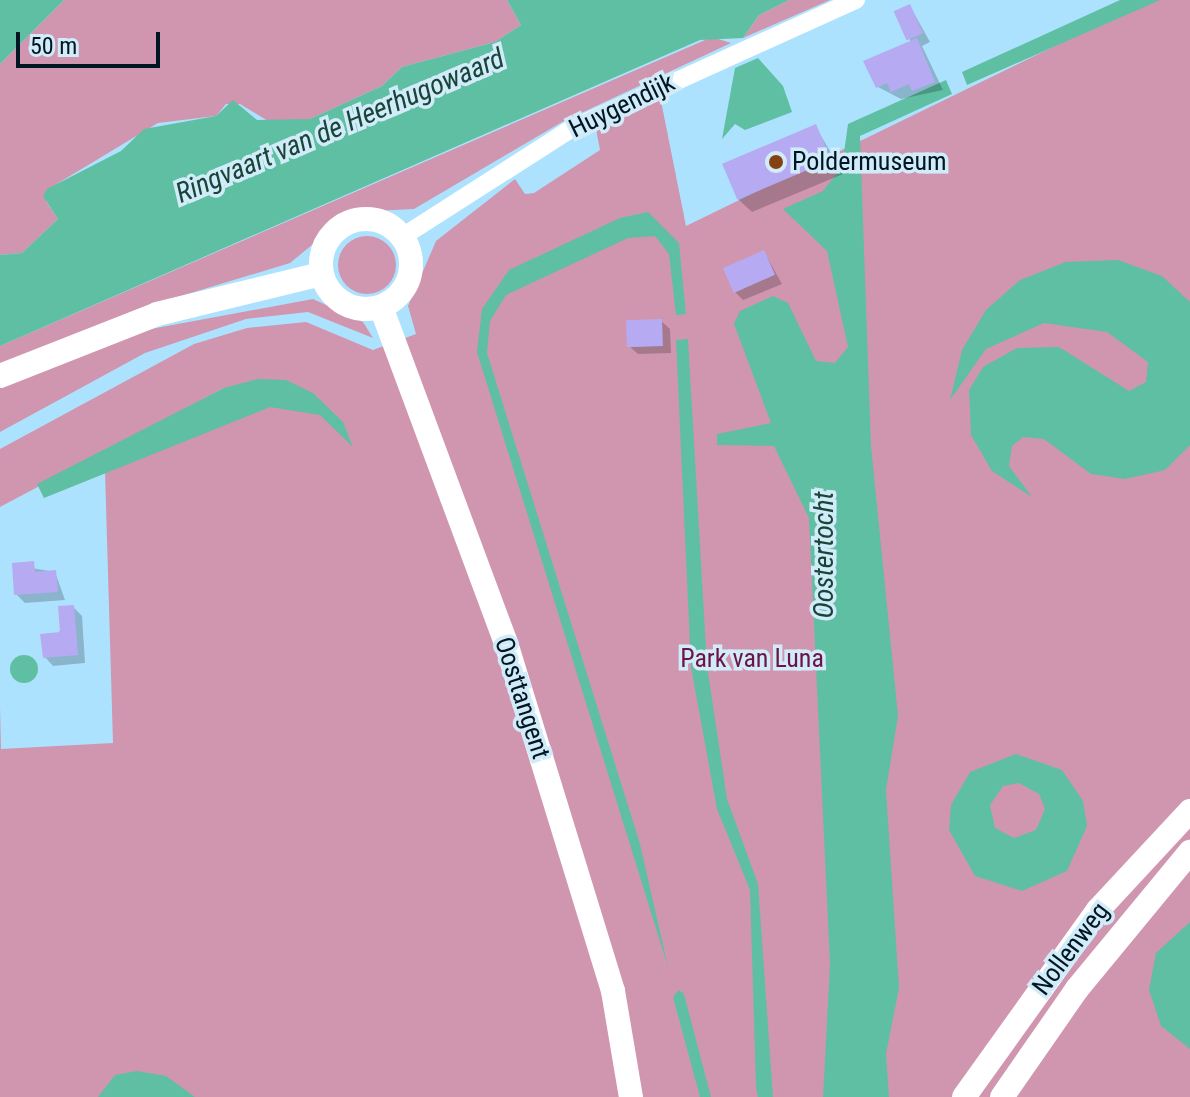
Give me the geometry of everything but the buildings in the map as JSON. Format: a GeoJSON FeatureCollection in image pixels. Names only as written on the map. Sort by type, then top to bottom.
{"type":"FeatureCollection","features":[{"type":"Feature","properties":{"kind":"main road"},"geometry":{"type":"LineString","coordinates":[[367,218],[402,237],[411,271],[401,293],[381,307],[344,304],[321,274],[323,247],[341,226],[367,218]]}},
{"type":"Feature","properties":{"kind":"main road"},"geometry":{"type":"LineString","coordinates":[[0,376],[157,314],[321,274]]}},
{"type":"Feature","properties":{"kind":"main road","name":"Oosttangent"},"geometry":{"type":"LineString","coordinates":[[381,307],[506,643],[613,991],[631,1097]]}},
{"type":"Feature","properties":{"kind":"main road","name":"Nollenweg"},"geometry":{"type":"LineString","coordinates":[[964,1097],[1098,910],[1190,811]]}},
{"type":"Feature","properties":{"kind":"main road","name":"Nollenweg"},"geometry":{"type":"LineString","coordinates":[[1002,1097],[1093,968],[1190,852]]}},
{"type":"Feature","properties":{"kind":"street","name":"Huygendijk"},"geometry":{"type":"LineString","coordinates":[[402,237],[571,129],[856,0]]}},
{"type":"Feature","properties":{"kind":"green space"},"geometry":{"type":"Polygon","coordinates":[[[64,0],[507,0],[521,25],[495,42],[402,67],[382,86],[310,119],[273,124],[240,104],[226,104],[216,116],[158,123],[55,185],[46,201],[58,219],[22,253],[0,255],[0,64],[64,0]]]}},
{"type":"Feature","properties":{"kind":"green space"},"geometry":{"type":"Polygon","coordinates":[[[789,0],[830,0],[743,38],[759,15],[789,0]]]}},
{"type":"Feature","properties":{"kind":"green space","name":"Park van Luna"},"geometry":{"type":"Polygon","coordinates":[[[1149,0],[1190,0],[1190,1097],[0,1097],[0,706],[1,749],[113,743],[105,471],[166,446],[224,388],[0,507],[0,449],[194,344],[247,328],[306,322],[373,350],[416,334],[408,306],[436,241],[515,179],[525,194],[534,193],[600,150],[596,129],[660,96],[686,226],[1149,0]]]}},
{"type":"Feature","properties":{"kind":"green space"},"geometry":{"type":"Polygon","coordinates":[[[712,37],[731,43],[562,122],[414,209],[352,212],[290,263],[138,309],[0,365],[0,346],[712,37]]]}},
{"type":"Feature","properties":{"kind":"green space"},"geometry":{"type":"Polygon","coordinates":[[[367,236],[388,244],[396,265],[388,286],[367,294],[346,286],[338,265],[346,244],[367,236]]]}},
{"type":"Feature","properties":{"kind":"green space"},"geometry":{"type":"Polygon","coordinates":[[[313,299],[363,322],[373,338],[308,312],[246,319],[145,353],[0,432],[0,388],[16,380],[140,331],[313,299]]]}},
{"type":"Feature","properties":{"kind":"water"},"geometry":{"type":"Polygon","coordinates":[[[0,0],[64,0],[0,64],[0,0]]]}},
{"type":"Feature","properties":{"kind":"water","name":"Ringvaart van de Heerhugowaard"},"geometry":{"type":"Polygon","coordinates":[[[507,0],[789,0],[759,15],[743,38],[700,40],[0,346],[0,255],[22,253],[58,219],[43,196],[47,189],[121,151],[144,129],[216,116],[233,100],[257,120],[310,119],[382,86],[402,67],[495,42],[521,25],[507,0]]]}},
{"type":"Feature","properties":{"kind":"water"},"geometry":{"type":"Polygon","coordinates":[[[1120,0],[1160,0],[967,85],[962,72],[1120,0]]]}},
{"type":"Feature","properties":{"kind":"water"},"geometry":{"type":"Polygon","coordinates":[[[758,58],[783,86],[792,112],[745,130],[735,124],[722,139],[735,68],[758,58]]]}},
{"type":"Feature","properties":{"kind":"water","name":"Oostertocht"},"geometry":{"type":"Polygon","coordinates":[[[946,80],[952,94],[860,136],[871,446],[898,716],[886,790],[899,988],[886,1054],[889,1097],[823,1097],[830,964],[809,518],[774,446],[717,445],[717,434],[771,423],[734,324],[740,311],[773,296],[788,303],[816,361],[835,363],[848,347],[827,251],[783,209],[823,191],[842,167],[848,124],[946,80]]]}},
{"type":"Feature","properties":{"kind":"water"},"geometry":{"type":"Polygon","coordinates":[[[648,212],[679,243],[686,314],[676,315],[669,254],[655,236],[628,238],[506,295],[490,321],[487,353],[640,844],[668,967],[477,352],[482,309],[509,270],[620,218],[648,212]]]}},
{"type":"Feature","properties":{"kind":"water"},"geometry":{"type":"Polygon","coordinates":[[[1118,260],[1162,276],[1190,302],[1190,445],[1165,470],[1125,479],[1091,474],[1044,439],[1023,437],[1012,446],[1009,466],[1032,497],[992,471],[971,435],[969,390],[983,367],[1017,348],[1059,347],[1129,391],[1146,382],[1148,362],[1107,332],[1044,323],[986,349],[950,400],[962,350],[986,310],[1020,280],[1066,262],[1118,260]]]}},
{"type":"Feature","properties":{"kind":"water"},"geometry":{"type":"Polygon","coordinates":[[[688,339],[707,666],[727,799],[758,884],[773,1097],[758,1097],[756,1087],[750,890],[717,809],[691,667],[676,340],[688,339]]]}},
{"type":"Feature","properties":{"kind":"water"},"geometry":{"type":"Polygon","coordinates":[[[258,379],[286,380],[313,393],[343,422],[353,447],[320,415],[270,407],[44,498],[37,484],[224,388],[258,379]]]}},
{"type":"Feature","properties":{"kind":"water"},"geometry":{"type":"Polygon","coordinates":[[[24,655],[34,659],[38,669],[34,679],[24,683],[14,679],[10,669],[14,659],[24,655]]]}},
{"type":"Feature","properties":{"kind":"water"},"geometry":{"type":"Polygon","coordinates":[[[1016,754],[1062,770],[1083,801],[1087,826],[1067,871],[1022,891],[975,876],[949,830],[951,805],[970,772],[1016,754]],[[1019,783],[1003,786],[990,805],[995,828],[1014,838],[1036,830],[1045,809],[1039,794],[1019,783]]]}},
{"type":"Feature","properties":{"kind":"water"},"geometry":{"type":"Polygon","coordinates":[[[1190,922],[1190,1049],[1161,1026],[1149,990],[1156,953],[1190,922]]]}},
{"type":"Feature","properties":{"kind":"water"},"geometry":{"type":"Polygon","coordinates":[[[679,990],[684,994],[711,1097],[700,1097],[673,997],[679,990]]]}},
{"type":"Feature","properties":{"kind":"water"},"geometry":{"type":"Polygon","coordinates":[[[137,1071],[166,1076],[195,1097],[98,1097],[115,1075],[137,1071]]]}},
{"type":"Feature","properties":{"kind":"place","name":"Poldermuseum"},"geometry":{"type":"Point","coordinates":[776,162]}}]}
